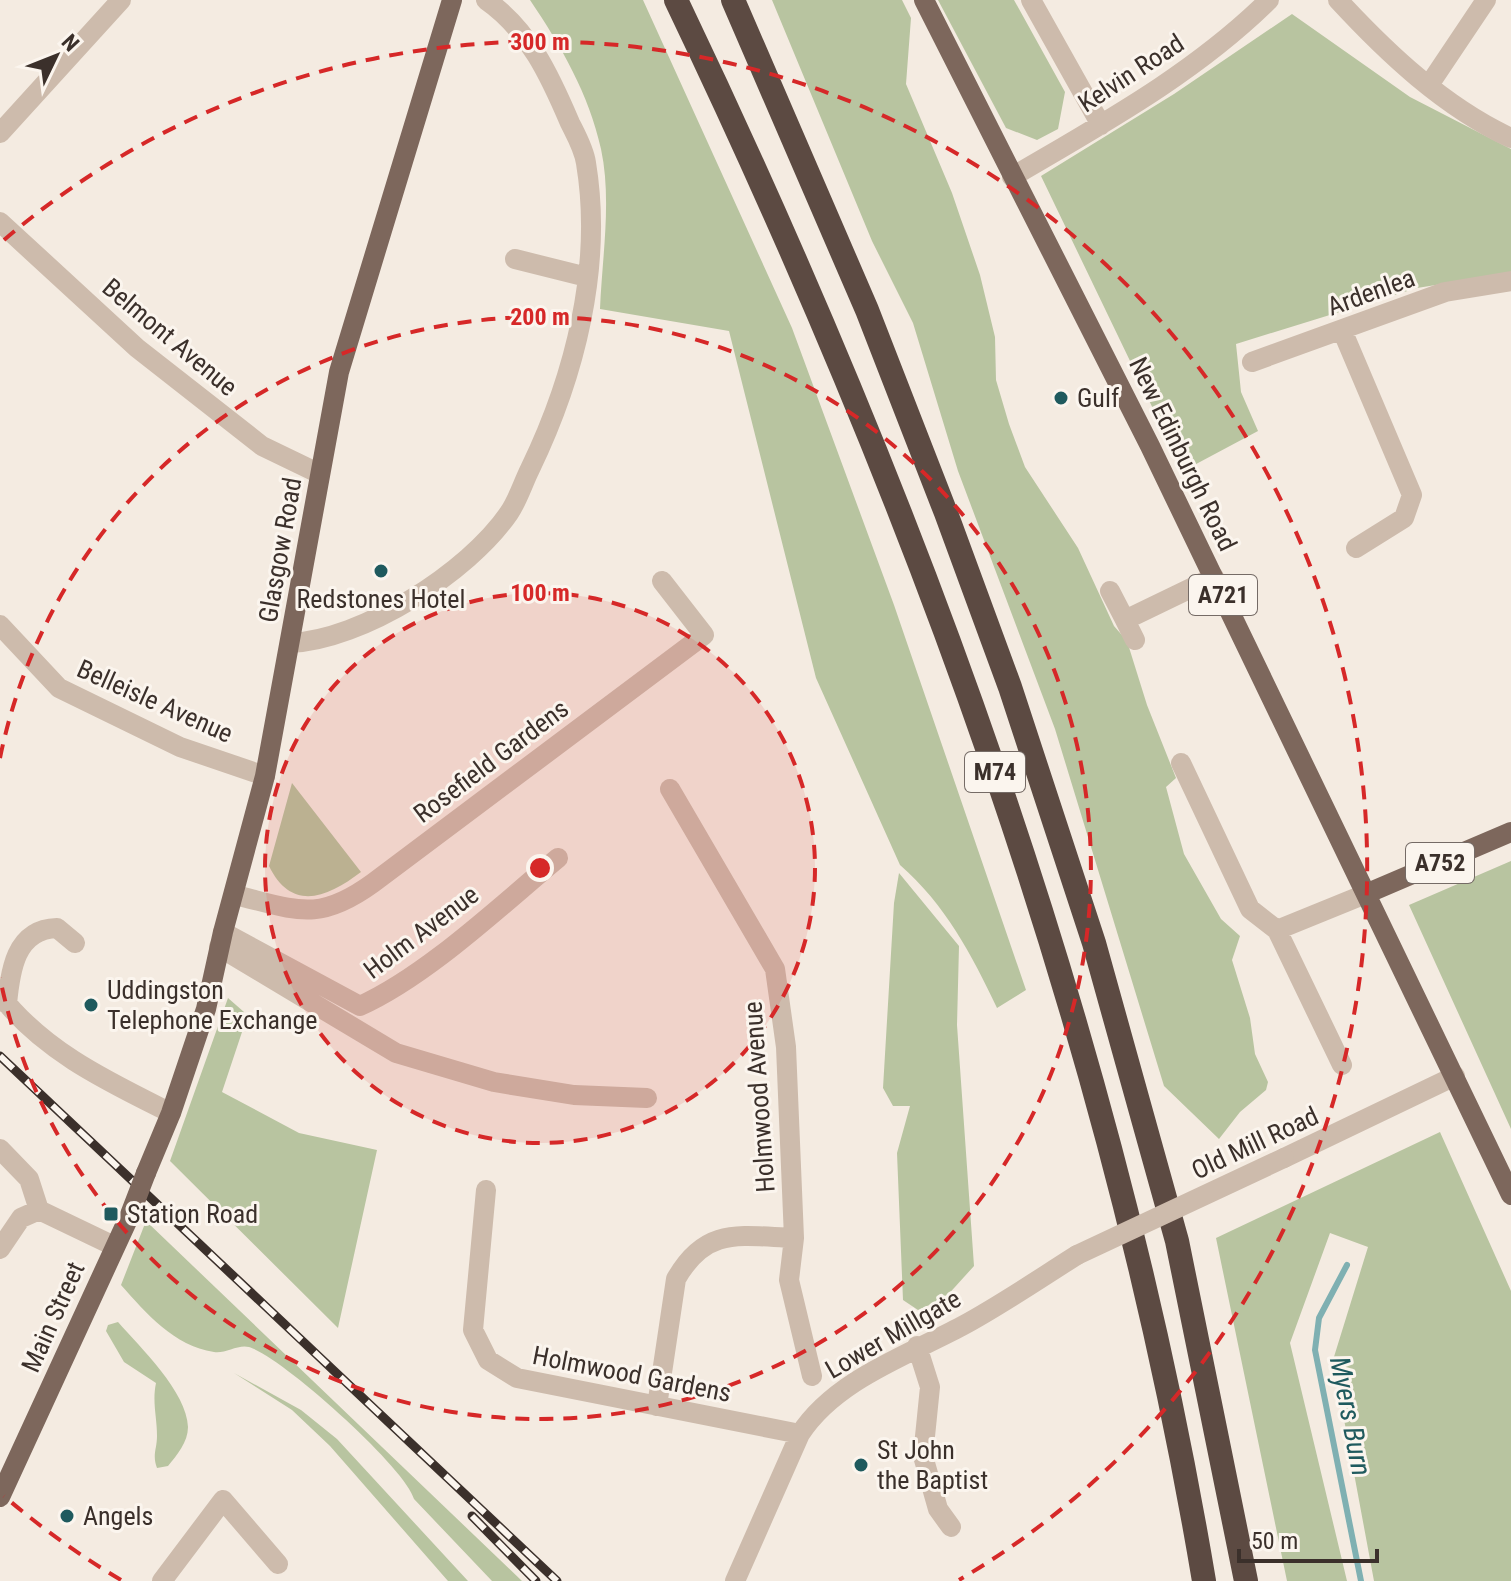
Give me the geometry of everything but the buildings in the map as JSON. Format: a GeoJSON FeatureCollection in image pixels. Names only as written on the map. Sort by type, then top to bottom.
{"type":"FeatureCollection","features":[{"type":"Feature","properties":{"kind":"highway","name":"M74"},"geometry":{"type":"LineString","coordinates":[[676,0],[740,136],[822,325],[970,694],[1057,965],[1133,1235],[1204,1581]]}},
{"type":"Feature","properties":{"kind":"highway","name":"M74"},"geometry":{"type":"LineString","coordinates":[[733,0],[862,296],[946,513],[1010,687],[1089,928],[1177,1241],[1246,1581]]}},
{"type":"Feature","properties":{"kind":"main road","name":"Glasgow Road"},"geometry":{"type":"LineString","coordinates":[[171,1113],[206,1009],[265,776],[339,372],[452,0]]}},
{"type":"Feature","properties":{"kind":"main road","name":"New Edinburgh Road"},"geometry":{"type":"LineString","coordinates":[[924,0],[1012,177],[1085,314],[1368,893],[1511,1195]]}},
{"type":"Feature","properties":{"kind":"main road","name":"A752"},"geometry":{"type":"LineString","coordinates":[[1368,893],[1511,832]]}},
{"type":"Feature","properties":{"kind":"main road","name":"Main Street"},"geometry":{"type":"LineString","coordinates":[[0,1497],[129,1217],[171,1113]]}},
{"type":"Feature","properties":{"kind":"street"},"geometry":{"type":"LineString","coordinates":[[0,133],[121,0]]}},
{"type":"Feature","properties":{"kind":"street"},"geometry":{"type":"LineString","coordinates":[[290,643],[309,642],[376,617],[429,589],[461,565],[509,513],[551,426],[585,311],[589,238],[586,160],[546,66],[503,12],[486,0]]}},
{"type":"Feature","properties":{"kind":"street"},"geometry":{"type":"LineString","coordinates":[[1031,0],[1101,125]]}},
{"type":"Feature","properties":{"kind":"street","name":"Kelvin Road"},"geometry":{"type":"LineString","coordinates":[[1012,177],[1101,125],[1200,59],[1269,0]]}},
{"type":"Feature","properties":{"kind":"street"},"geometry":{"type":"LineString","coordinates":[[1338,0],[1387,51],[1429,85],[1490,128],[1511,138]]}},
{"type":"Feature","properties":{"kind":"street"},"geometry":{"type":"LineString","coordinates":[[1429,85],[1486,0]]}},
{"type":"Feature","properties":{"kind":"street","name":"Belmont Avenue"},"geometry":{"type":"LineString","coordinates":[[0,222],[137,348],[250,436],[320,474]]}},
{"type":"Feature","properties":{"kind":"street"},"geometry":{"type":"LineString","coordinates":[[515,259],[587,277]]}},
{"type":"Feature","properties":{"kind":"street","name":"Ardenlea"},"geometry":{"type":"LineString","coordinates":[[1252,362],[1445,292],[1511,281]]}},
{"type":"Feature","properties":{"kind":"street"},"geometry":{"type":"LineString","coordinates":[[1342,330],[1412,495],[1404,518],[1356,548]]}},
{"type":"Feature","properties":{"kind":"street"},"geometry":{"type":"LineString","coordinates":[[1125,620],[1214,577]]}},
{"type":"Feature","properties":{"kind":"street","name":"Rosefield Gardens"},"geometry":{"type":"LineString","coordinates":[[235,895],[309,912],[341,904],[373,883],[704,635],[662,581]]}},
{"type":"Feature","properties":{"kind":"street"},"geometry":{"type":"LineString","coordinates":[[1110,591],[1135,640]]}},
{"type":"Feature","properties":{"kind":"street","name":"Belleisle Avenue"},"geometry":{"type":"LineString","coordinates":[[0,625],[59,688],[180,747],[265,776]]}},
{"type":"Feature","properties":{"kind":"street"},"geometry":{"type":"LineString","coordinates":[[1181,763],[1250,909],[1277,930],[1342,1065]]}},
{"type":"Feature","properties":{"kind":"street","name":"Holmwood Avenue"},"geometry":{"type":"LineString","coordinates":[[670,789],[775,969],[786,1047],[794,1238],[789,1280],[812,1376]]}},
{"type":"Feature","properties":{"kind":"street","name":"Holm Avenue"},"geometry":{"type":"LineString","coordinates":[[221,940],[360,1006],[379,997],[461,937],[558,858]]}},
{"type":"Feature","properties":{"kind":"street"},"geometry":{"type":"LineString","coordinates":[[1277,930],[1368,893]]}},
{"type":"Feature","properties":{"kind":"street"},"geometry":{"type":"LineString","coordinates":[[75,943],[57,928],[36,933],[24,943],[12,963],[4,1000],[54,1049],[107,1081],[171,1113]]}},
{"type":"Feature","properties":{"kind":"street"},"geometry":{"type":"LineString","coordinates":[[221,940],[396,1053],[494,1082],[574,1095],[647,1098]]}},
{"type":"Feature","properties":{"kind":"street","name":"Old Mill Road"},"geometry":{"type":"LineString","coordinates":[[1077,1255],[1455,1076]]}},
{"type":"Feature","properties":{"kind":"street"},"geometry":{"type":"LineString","coordinates":[[0,1149],[29,1179],[39,1210],[114,1246]]}},
{"type":"Feature","properties":{"kind":"street","name":"Holmwood Gardens"},"geometry":{"type":"LineString","coordinates":[[486,1190],[473,1330],[488,1360],[517,1378],[800,1434]]}},
{"type":"Feature","properties":{"kind":"street"},"geometry":{"type":"LineString","coordinates":[[0,1249],[21,1218],[39,1210]]}},
{"type":"Feature","properties":{"kind":"street"},"geometry":{"type":"LineString","coordinates":[[657,1406],[676,1279],[684,1265],[697,1250],[729,1235],[794,1238]]}},
{"type":"Feature","properties":{"kind":"street","name":"Lower Millgate"},"geometry":{"type":"LineString","coordinates":[[735,1581],[800,1434],[813,1415],[829,1400],[917,1346],[961,1327],[1077,1255]]}},
{"type":"Feature","properties":{"kind":"street"},"geometry":{"type":"LineString","coordinates":[[917,1346],[930,1387],[923,1456],[938,1509],[951,1527]]}},
{"type":"Feature","properties":{"kind":"street"},"geometry":{"type":"LineString","coordinates":[[162,1581],[223,1500],[278,1564]]}},
{"type":"Feature","properties":{"kind":"green space"},"geometry":{"type":"Polygon","coordinates":[[[530,0],[643,0],[792,328],[894,605],[1026,990],[997,1008],[978,969],[944,913],[900,865],[816,678],[729,331],[600,309],[606,209],[601,149],[573,71],[530,0]]]}},
{"type":"Feature","properties":{"kind":"green space"},"geometry":{"type":"Polygon","coordinates":[[[772,0],[902,0],[911,18],[906,84],[952,193],[980,275],[995,337],[996,380],[1009,424],[1025,467],[1078,548],[1114,626],[1127,641],[1147,705],[1176,778],[1166,787],[1184,854],[1221,919],[1240,936],[1232,960],[1250,1018],[1255,1054],[1268,1082],[1266,1090],[1240,1112],[1219,1139],[1164,1086],[1055,729],[958,471],[913,323],[872,241],[772,0]]]}},
{"type":"Feature","properties":{"kind":"green space"},"geometry":{"type":"Polygon","coordinates":[[[938,0],[1014,0],[1065,92],[1058,129],[1037,140],[1006,128],[938,0]]]}},
{"type":"Feature","properties":{"kind":"green space"},"geometry":{"type":"Polygon","coordinates":[[[1292,14],[1410,97],[1511,149],[1511,273],[1417,288],[1236,344],[1241,392],[1258,431],[1183,471],[1041,176],[1174,94],[1292,14]]]}},
{"type":"Feature","properties":{"kind":"green space"},"geometry":{"type":"Polygon","coordinates":[[[292,783],[361,872],[336,888],[311,896],[288,890],[269,866],[292,783]]]}},
{"type":"Feature","properties":{"kind":"green space"},"geometry":{"type":"Polygon","coordinates":[[[1511,861],[1511,1129],[1409,905],[1511,861]]]}},
{"type":"Feature","properties":{"kind":"green space"},"geometry":{"type":"Polygon","coordinates":[[[899,873],[959,946],[957,1025],[974,1266],[945,1298],[918,1310],[903,1300],[897,1153],[910,1106],[893,1106],[883,1088],[894,903],[899,873]]]}},
{"type":"Feature","properties":{"kind":"green space"},"geometry":{"type":"Polygon","coordinates":[[[228,998],[244,1012],[242,1032],[222,1092],[299,1133],[377,1150],[338,1328],[170,1161],[228,998]]]}},
{"type":"Feature","properties":{"kind":"green space"},"geometry":{"type":"Polygon","coordinates":[[[1440,1132],[1511,1291],[1511,1581],[1374,1581],[1333,1360],[1368,1247],[1330,1233],[1290,1343],[1347,1581],[1287,1581],[1216,1238],[1440,1132]]]}},
{"type":"Feature","properties":{"kind":"green space"},"geometry":{"type":"Polygon","coordinates":[[[146,1221],[522,1581],[492,1581],[414,1499],[406,1484],[367,1440],[287,1370],[249,1347],[218,1352],[200,1349],[174,1336],[151,1317],[121,1285],[146,1221]]]}},
{"type":"Feature","properties":{"kind":"green space"},"geometry":{"type":"Polygon","coordinates":[[[118,1322],[161,1371],[186,1413],[186,1438],[168,1466],[157,1468],[155,1459],[156,1383],[124,1362],[106,1331],[108,1325],[118,1322]]]}},
{"type":"Feature","properties":{"kind":"green space"},"geometry":{"type":"Polygon","coordinates":[[[234,1373],[301,1410],[337,1439],[468,1581],[448,1581],[330,1446],[292,1410],[234,1373]]]}},
{"type":"Feature","properties":{"kind":"waterway","name":"Myers Burn"},"geometry":{"type":"LineString","coordinates":[[1347,1265],[1319,1318],[1315,1350],[1361,1581]]}},
{"type":"Feature","properties":{"kind":"railway"},"geometry":{"type":"LineString","coordinates":[[0,1056],[557,1581]]}},
{"type":"Feature","properties":{"kind":"railway"},"geometry":{"type":"LineString","coordinates":[[472,1516],[536,1581]]}},
{"type":"Feature","properties":{"kind":"place","name":"Gulf"},"geometry":{"type":"Point","coordinates":[1061,398]}},
{"type":"Feature","properties":{"kind":"place","name":"Redstones Hotel"},"geometry":{"type":"Point","coordinates":[381,571]}},
{"type":"Feature","properties":{"kind":"place","name":"Uddingston Telephone Exchange"},"geometry":{"type":"Point","coordinates":[91,1005]}},
{"type":"Feature","properties":{"kind":"place","name":"Station Road"},"geometry":{"type":"Point","coordinates":[111,1214]}},
{"type":"Feature","properties":{"kind":"place","name":"St John the Baptist"},"geometry":{"type":"Point","coordinates":[861,1465]}},
{"type":"Feature","properties":{"kind":"place","name":"Angels"},"geometry":{"type":"Point","coordinates":[67,1516]}}]}
